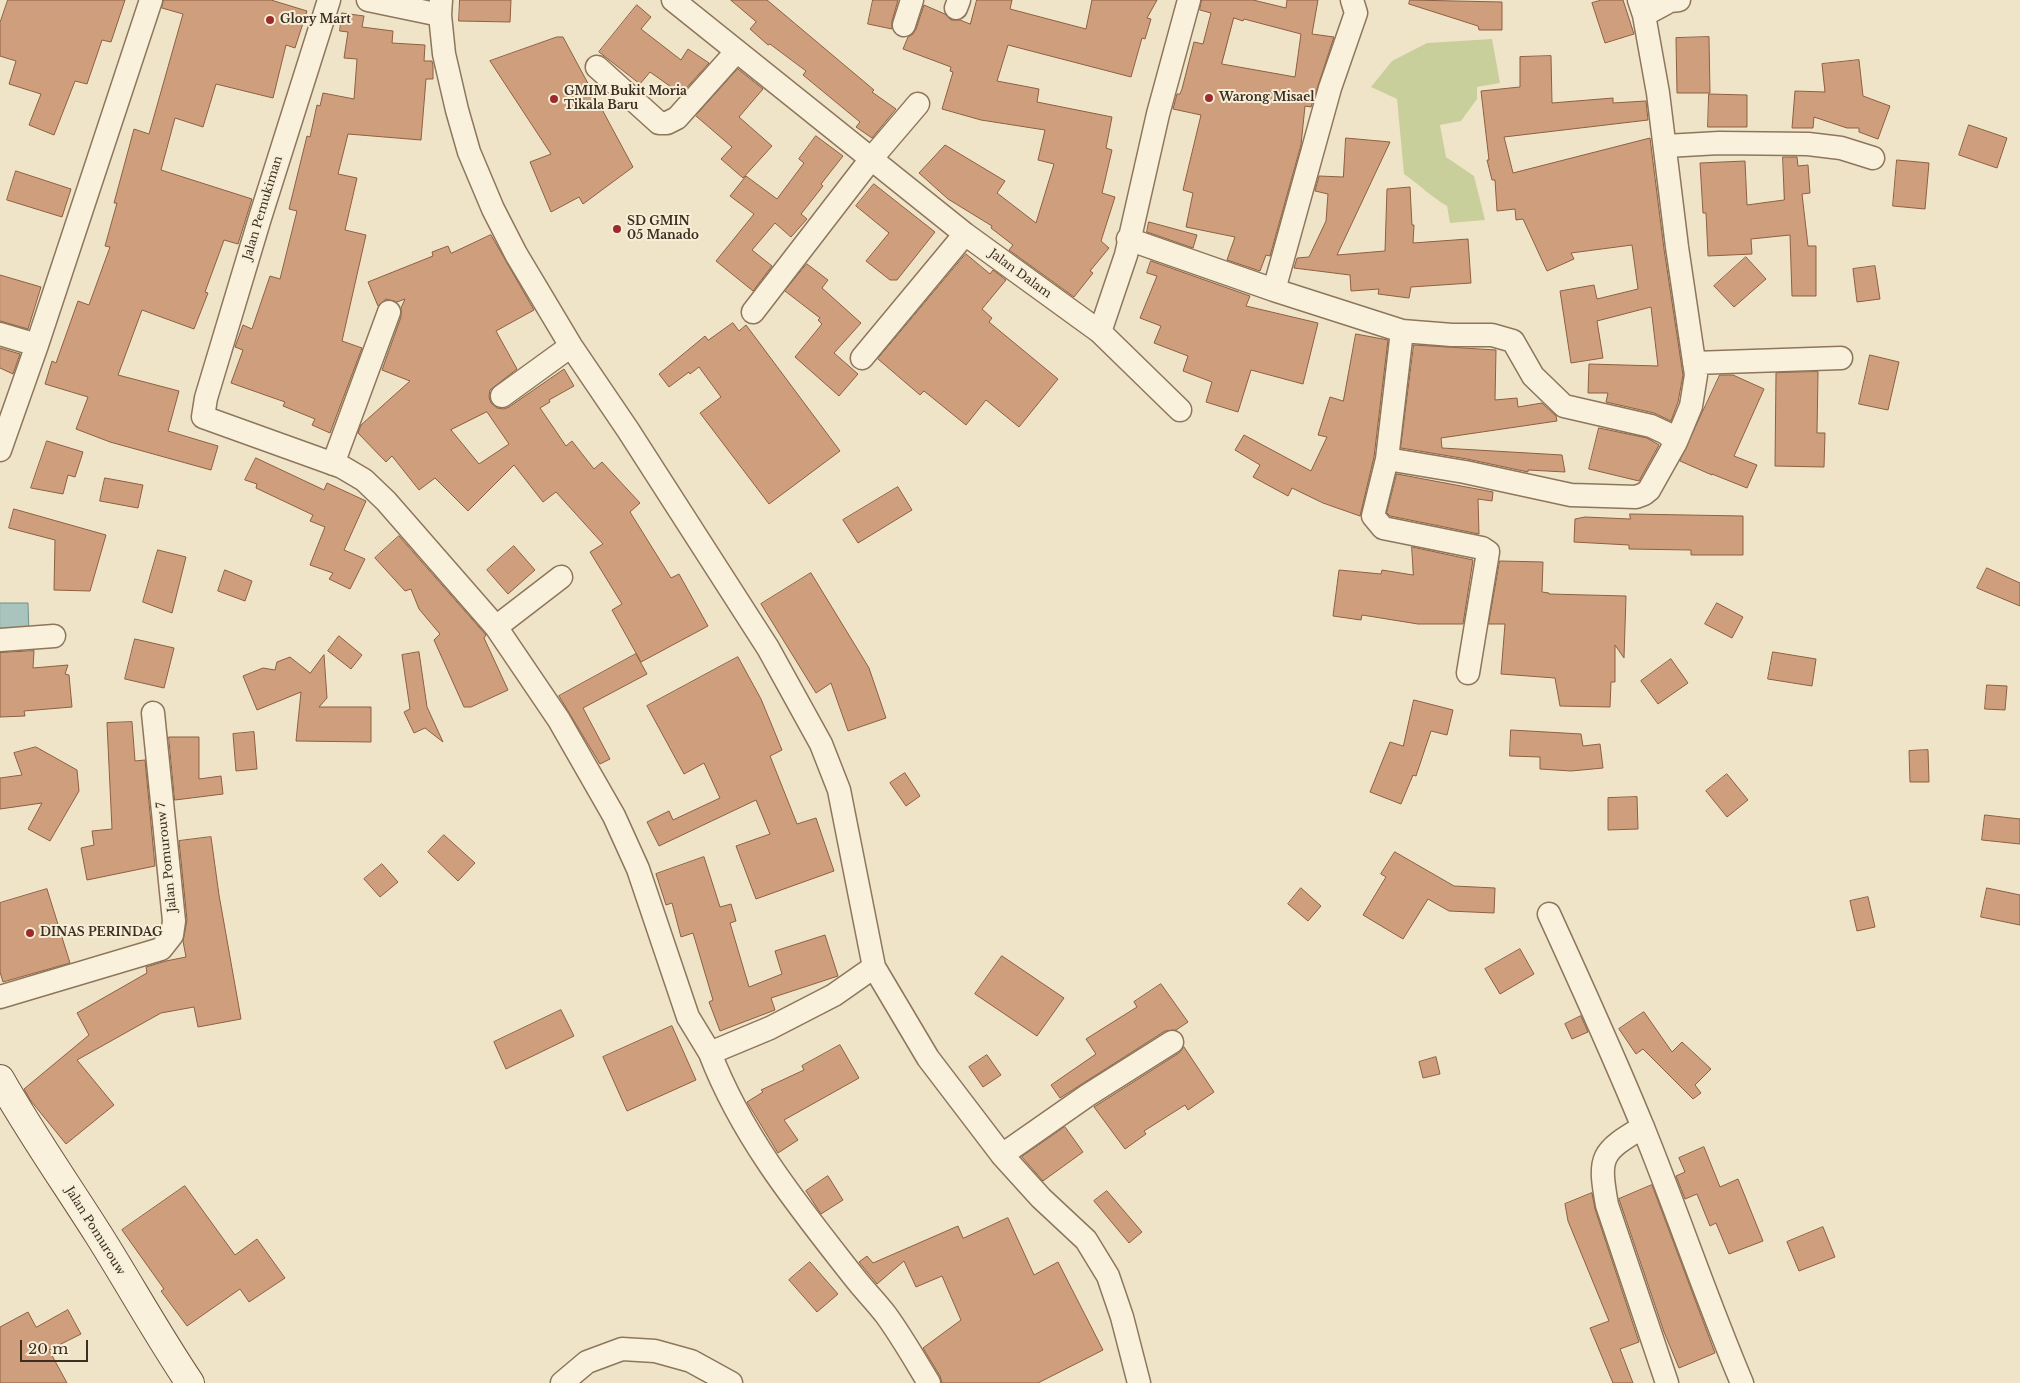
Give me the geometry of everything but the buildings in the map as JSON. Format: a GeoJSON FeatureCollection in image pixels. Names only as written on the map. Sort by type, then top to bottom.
{"type":"FeatureCollection","features":[{"type":"Feature","properties":{"kind":"main road","name":"Jalan Pomurouw"},"geometry":{"type":"LineString","coordinates":[[0,1079],[29,1130],[98,1235],[161,1340],[190,1383]]}},
{"type":"Feature","properties":{"kind":"street"},"geometry":{"type":"LineString","coordinates":[[0,450],[37,345],[151,0]]}},
{"type":"Feature","properties":{"kind":"street","name":"Jalan Pemukiman"},"geometry":{"type":"LineString","coordinates":[[329,0],[260,218],[206,398],[203,417],[333,464]]}},
{"type":"Feature","properties":{"kind":"street"},"geometry":{"type":"LineString","coordinates":[[368,0],[440,7],[444,54],[469,152],[493,209],[516,254],[572,346],[768,648],[821,744],[839,790],[874,967],[928,1058],[1002,1154],[1040,1198],[1086,1240],[1108,1276],[1122,1317],[1139,1383]]}},
{"type":"Feature","properties":{"kind":"street","name":"Jalan Dalam"},"geometry":{"type":"LineString","coordinates":[[672,0],[965,234],[1100,332],[1180,410]]}},
{"type":"Feature","properties":{"kind":"street"},"geometry":{"type":"LineString","coordinates":[[904,25],[912,0]]}},
{"type":"Feature","properties":{"kind":"street"},"geometry":{"type":"LineString","coordinates":[[1100,332],[1126,255],[1128,239],[1158,114],[1189,0]]}},
{"type":"Feature","properties":{"kind":"street"},"geometry":{"type":"LineString","coordinates":[[1274,290],[1330,88],[1356,13],[1352,0]]}},
{"type":"Feature","properties":{"kind":"street"},"geometry":{"type":"LineString","coordinates":[[1386,460],[1466,472],[1571,495],[1636,497],[1649,490],[1676,442],[1694,397],[1696,376],[1677,247],[1666,146],[1641,8],[1679,0]]}},
{"type":"Feature","properties":{"kind":"street"},"geometry":{"type":"LineString","coordinates":[[597,67],[659,123],[667,123],[677,118],[736,52]]}},
{"type":"Feature","properties":{"kind":"street"},"geometry":{"type":"LineString","coordinates":[[752,312],[871,159],[918,104]]}},
{"type":"Feature","properties":{"kind":"street"},"geometry":{"type":"LineString","coordinates":[[1666,146],[1719,143],[1808,144],[1841,148],[1873,158]]}},
{"type":"Feature","properties":{"kind":"street"},"geometry":{"type":"LineString","coordinates":[[862,358],[965,234]]}},
{"type":"Feature","properties":{"kind":"street"},"geometry":{"type":"LineString","coordinates":[[1128,239],[1274,290],[1402,331],[1452,335],[1492,335],[1513,340],[1533,376],[1564,406],[1651,426],[1676,442]]}},
{"type":"Feature","properties":{"kind":"street"},"geometry":{"type":"LineString","coordinates":[[389,312],[333,464],[364,480],[386,502],[496,628],[560,720],[614,816],[638,869],[688,1017],[710,1053],[744,1125],[769,1164],[902,1338],[929,1383]]}},
{"type":"Feature","properties":{"kind":"street"},"geometry":{"type":"LineString","coordinates":[[1402,331],[1386,460],[1374,516],[1383,528],[1476,546],[1486,549],[1488,552],[1468,673]]}},
{"type":"Feature","properties":{"kind":"street"},"geometry":{"type":"LineString","coordinates":[[0,334],[37,345]]}},
{"type":"Feature","properties":{"kind":"street"},"geometry":{"type":"LineString","coordinates":[[502,396],[572,346]]}},
{"type":"Feature","properties":{"kind":"street"},"geometry":{"type":"LineString","coordinates":[[1694,363],[1841,358]]}},
{"type":"Feature","properties":{"kind":"street"},"geometry":{"type":"LineString","coordinates":[[496,628],[561,577]]}},
{"type":"Feature","properties":{"kind":"street"},"geometry":{"type":"LineString","coordinates":[[0,640],[54,636]]}},
{"type":"Feature","properties":{"kind":"street","name":"Jalan Pomurouw 7"},"geometry":{"type":"LineString","coordinates":[[0,997],[162,949],[172,935],[174,922],[152,713]]}},
{"type":"Feature","properties":{"kind":"street"},"geometry":{"type":"LineString","coordinates":[[1549,914],[1598,1020],[1643,1127],[1714,1315],[1742,1383]]}},
{"type":"Feature","properties":{"kind":"street"},"geometry":{"type":"LineString","coordinates":[[710,1053],[770,1028],[834,995],[874,967]]}},
{"type":"Feature","properties":{"kind":"street"},"geometry":{"type":"LineString","coordinates":[[1002,1154],[1088,1095],[1172,1042]]}},
{"type":"Feature","properties":{"kind":"street"},"geometry":{"type":"LineString","coordinates":[[1643,1127],[1612,1146],[1605,1156],[1603,1184],[1607,1205],[1667,1383]]}},
{"type":"Feature","properties":{"kind":"street"},"geometry":{"type":"LineString","coordinates":[[562,1383],[587,1362],[622,1348],[655,1351],[691,1361],[731,1383]]}},
{"type":"Feature","properties":{"kind":"green space"},"geometry":{"type":"Polygon","coordinates":[[[1492,39],[1500,83],[1477,87],[1477,99],[1461,121],[1440,125],[1446,157],[1474,176],[1485,220],[1450,223],[1447,206],[1404,174],[1397,99],[1371,87],[1392,61],[1427,43],[1492,39]]]}},
{"type":"Feature","properties":{"kind":"water"},"geometry":{"type":"Polygon","coordinates":[[[0,603],[28,603],[29,635],[0,635],[0,603]]]}},
{"type":"Feature","properties":{"kind":"place","name":"Glory Mart"},"geometry":{"type":"Point","coordinates":[270,20]}},
{"type":"Feature","properties":{"kind":"place","name":"Warong Misael"},"geometry":{"type":"Point","coordinates":[1209,98]}},
{"type":"Feature","properties":{"kind":"place","name":"GMIM Bukit Moria Tikala Baru"},"geometry":{"type":"Point","coordinates":[554,99]}},
{"type":"Feature","properties":{"kind":"place","name":"SD GMIN 05 Manado"},"geometry":{"type":"Point","coordinates":[617,229]}},
{"type":"Feature","properties":{"kind":"place","name":"DINAS PERINDAG"},"geometry":{"type":"Point","coordinates":[30,933]}}]}
